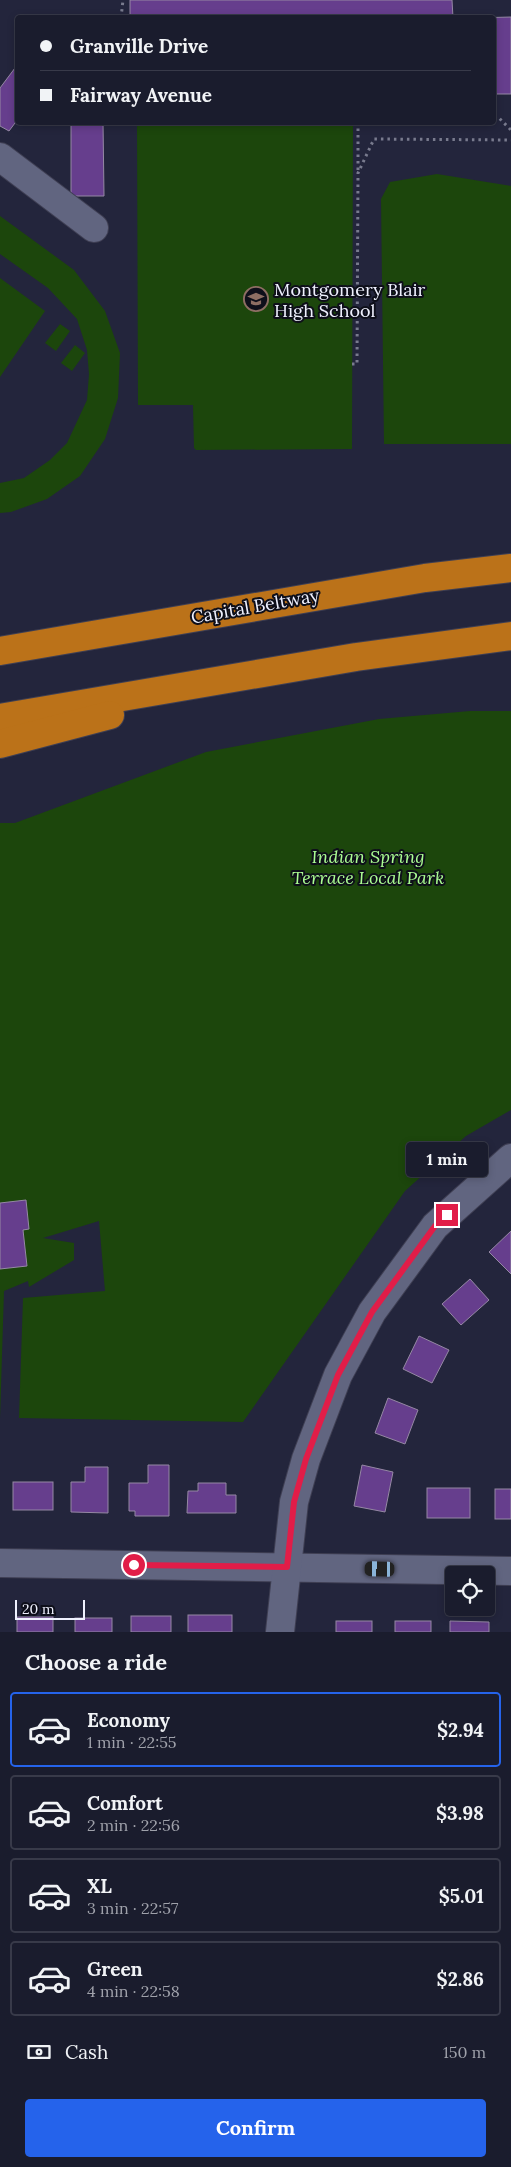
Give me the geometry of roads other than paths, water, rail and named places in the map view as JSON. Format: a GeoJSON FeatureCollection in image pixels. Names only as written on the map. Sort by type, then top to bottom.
{"type":"FeatureCollection","features":[{"type":"Feature","properties":{"kind":"highway","name":"Capital Beltway"},"geometry":{"type":"LineString","coordinates":[[0,651],[425,578],[511,568]]}},
{"type":"Feature","properties":{"kind":"highway"},"geometry":{"type":"LineString","coordinates":[[0,718],[284,669],[440,644],[511,636]]}},
{"type":"Feature","properties":{"kind":"highway"},"geometry":{"type":"LineString","coordinates":[[0,744],[284,669]]}},
{"type":"Feature","properties":{"kind":"street"},"geometry":{"type":"LineString","coordinates":[[0,157],[94,228]]}},
{"type":"Feature","properties":{"kind":"street"},"geometry":{"type":"LineString","coordinates":[[280,1632],[294,1502],[306,1459],[338,1375],[372,1312],[435,1226],[511,1158]]}},
{"type":"Feature","properties":{"kind":"street"},"geometry":{"type":"LineString","coordinates":[[0,1564],[511,1571]]}},
{"type":"Feature","properties":{"kind":"place","name":"Montgomery Blair High School"},"geometry":{"type":"Point","coordinates":[256,299]}},
{"type":"Feature","properties":{"kind":"park label","name":"Indian Spring Terrace Local Park"},"geometry":{"type":"Point","coordinates":[368,866]}}]}
